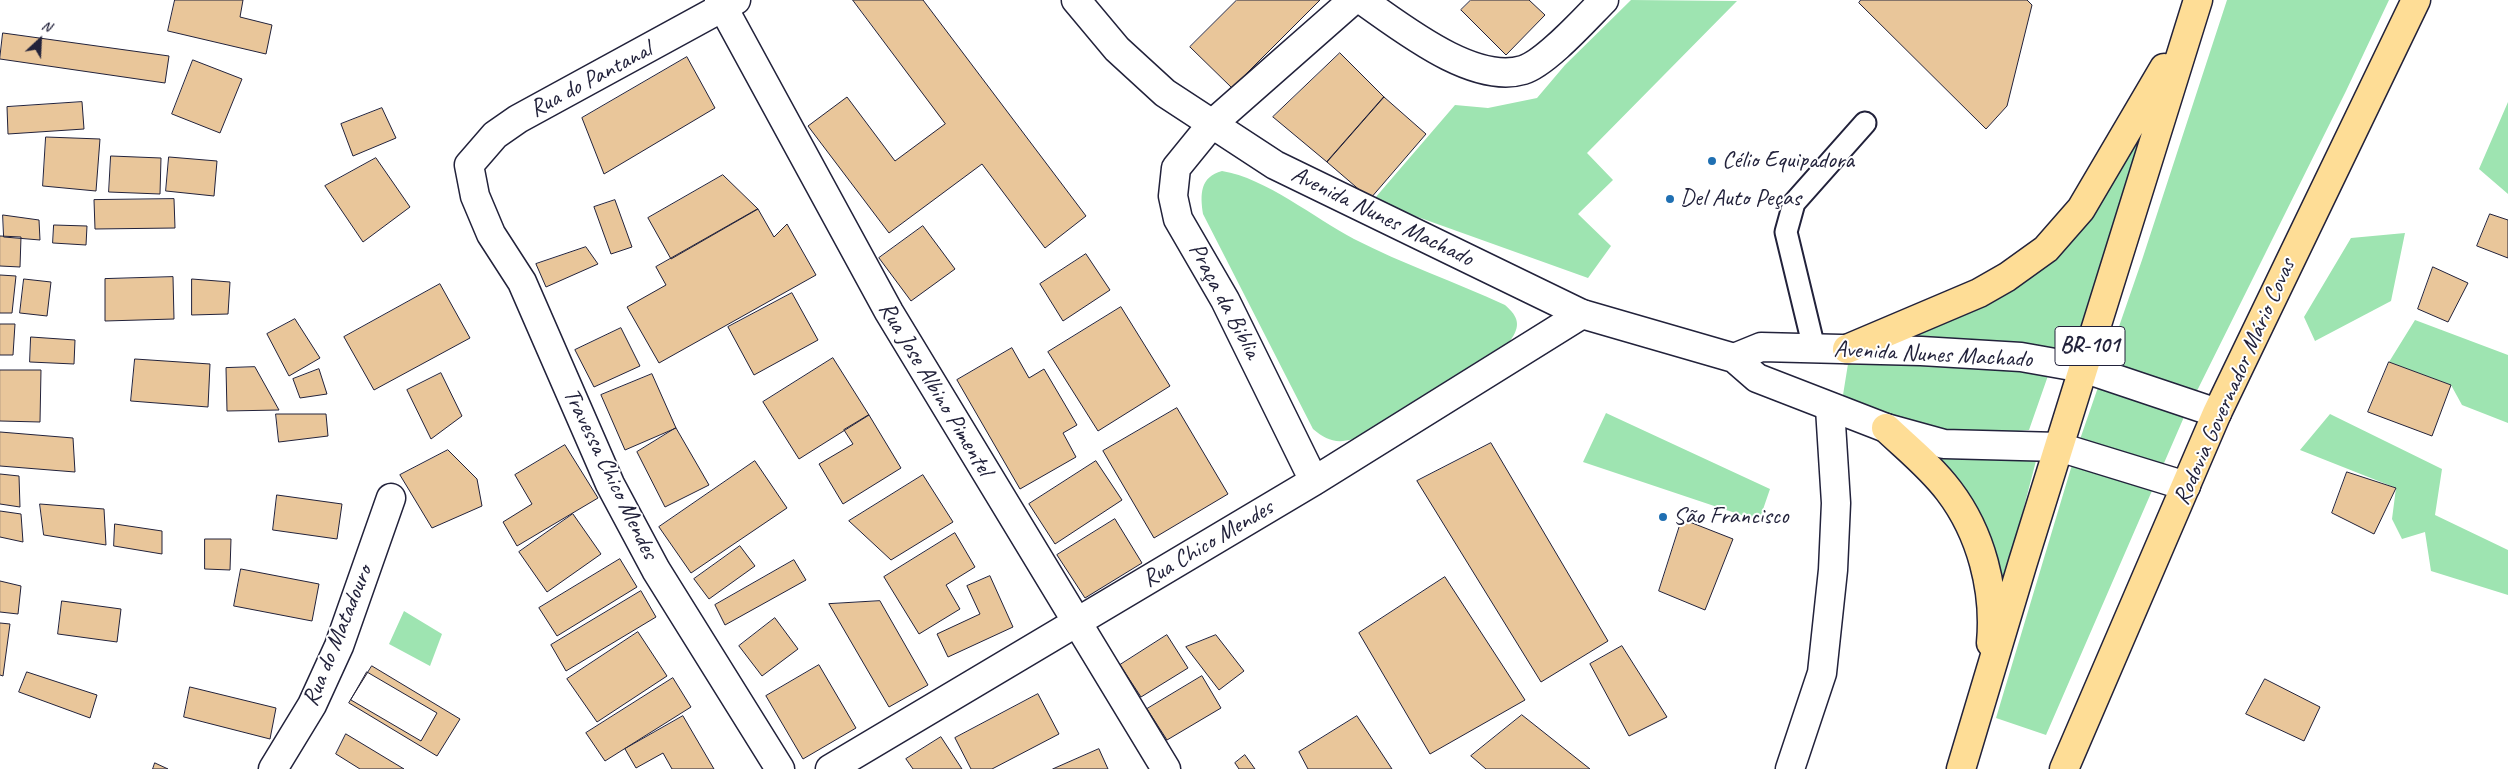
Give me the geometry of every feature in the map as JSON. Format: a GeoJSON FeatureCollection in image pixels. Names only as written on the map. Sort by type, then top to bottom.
{"type":"FeatureCollection","features":[{"type":"Feature","properties":{"kind":"highway","name":"Rodovia Governador Mário Covas"},"geometry":{"type":"LineString","coordinates":[[2069,767],[2217,413],[2416,0]]}},
{"type":"Feature","properties":{"kind":"highway"},"geometry":{"type":"LineString","coordinates":[[1847,349],[1979,293],[2007,277],[2046,249],[2082,209],[2164,69],[2196,4]]}},
{"type":"Feature","properties":{"kind":"highway","name":"BR-101"},"geometry":{"type":"LineString","coordinates":[[1962,769],[2083,368],[2196,4]]}},
{"type":"Feature","properties":{"kind":"highway"},"geometry":{"type":"LineString","coordinates":[[1886,428],[1948,490],[1966,518],[1979,546],[1989,593],[1992,628],[1988,685]]}},
{"type":"Feature","properties":{"kind":"street","name":"Avenida Nunes Machado"},"geometry":{"type":"LineString","coordinates":[[1076,0],[1117,49],[1165,93],[1211,125],[1275,165],[1582,314],[1734,358],[1757,378],[1830,408],[1886,428],[1944,444],[2059,447],[2186,486]]}},
{"type":"Feature","properties":{"kind":"street","name":"Praça da Biblia"},"geometry":{"type":"LineString","coordinates":[[1314,481],[1225,300],[1178,218],[1173,196],[1176,168],[1211,125],[1353,0]]}},
{"type":"Feature","properties":{"kind":"street"},"geometry":{"type":"LineString","coordinates":[[1362,0],[1427,44],[1472,65],[1499,72],[1524,70],[1555,49],[1604,0]]}},
{"type":"Feature","properties":{"kind":"street","name":"Rua do Pantanal"},"geometry":{"type":"LineString","coordinates":[[469,165],[495,135],[518,119],[726,3]]}},
{"type":"Feature","properties":{"kind":"street","name":"Rua Jose Albino Pimentel"},"geometry":{"type":"LineString","coordinates":[[726,3],[889,312],[1166,769]]}},
{"type":"Feature","properties":{"kind":"street","name":"Travessa Chico Mendes"},"geometry":{"type":"LineString","coordinates":[[469,165],[475,196],[491,234],[522,282],[610,484],[666,585],[780,769]]}},
{"type":"Feature","properties":{"kind":"street","name":"Rua Chico Mendes"},"geometry":{"type":"LineString","coordinates":[[830,769],[1314,481],[1582,314]]}},
{"type":"Feature","properties":{"kind":"street","name":"Avenida Nunes Machado"},"geometry":{"type":"LineString","coordinates":[[1734,358],[1761,347],[1921,351],[2021,357],[2083,368],[2217,413]]}},
{"type":"Feature","properties":{"kind":"street"},"geometry":{"type":"LineString","coordinates":[[1790,769],[1822,673],[1833,570],[1836,503],[1830,408]]}},
{"type":"Feature","properties":{"kind":"street","name":"Rua do Matadouro"},"geometry":{"type":"LineString","coordinates":[[273,769],[312,705],[339,646],[391,498]]}},
{"type":"Feature","properties":{"kind":"lane"},"geometry":{"type":"LineString","coordinates":[[1814,348],[1786,232],[1788,218],[1794,202],[1864,123]]}},
{"type":"Feature","properties":{"kind":"green space"},"geometry":{"type":"Polygon","coordinates":[[[1631,0],[1737,1],[1587,153],[1613,180],[1578,214],[1611,246],[1588,278],[1415,216],[1375,198],[1455,105],[1488,108],[1537,98],[1565,65],[1631,0]]]}},
{"type":"Feature","properties":{"kind":"green space"},"geometry":{"type":"Polygon","coordinates":[[[2227,0],[2389,0],[2346,91],[2184,417],[2046,735],[1996,718],[2077,448],[2142,260],[2227,0]]]}},
{"type":"Feature","properties":{"kind":"green space"},"geometry":{"type":"Polygon","coordinates":[[[2157,94],[2075,351],[1896,339],[2052,254],[2157,94]]]}},
{"type":"Feature","properties":{"kind":"green space"},"geometry":{"type":"Polygon","coordinates":[[[2508,102],[2508,194],[2479,169],[2508,102]]]}},
{"type":"Feature","properties":{"kind":"green space"},"geometry":{"type":"Polygon","coordinates":[[[1222,171],[1239,175],[1273,190],[1354,239],[1373,248],[1505,305],[1516,318],[1517,326],[1514,336],[1510,341],[1353,439],[1336,441],[1322,436],[1313,429],[1203,214],[1203,187],[1209,177],[1222,171]]]}},
{"type":"Feature","properties":{"kind":"green space"},"geometry":{"type":"Polygon","coordinates":[[[2405,233],[2391,301],[2315,341],[2304,317],[2351,238],[2405,233]]]}},
{"type":"Feature","properties":{"kind":"green space"},"geometry":{"type":"Polygon","coordinates":[[[2415,320],[2508,355],[2508,423],[2462,405],[2451,385],[2389,362],[2415,320]]]}},
{"type":"Feature","properties":{"kind":"green space"},"geometry":{"type":"Polygon","coordinates":[[[1919,358],[2050,370],[2029,430],[1944,437],[1894,421],[1843,395],[1848,364],[1919,358]]]}},
{"type":"Feature","properties":{"kind":"green space"},"geometry":{"type":"Polygon","coordinates":[[[1606,413],[1770,489],[1759,521],[1583,462],[1606,413]]]}},
{"type":"Feature","properties":{"kind":"green space"},"geometry":{"type":"Polygon","coordinates":[[[2330,414],[2442,469],[2435,515],[2508,550],[2508,595],[2431,571],[2425,532],[2402,539],[2392,519],[2396,488],[2300,450],[2330,414]]]}},
{"type":"Feature","properties":{"kind":"green space"},"geometry":{"type":"Polygon","coordinates":[[[1930,455],[2037,457],[2002,591],[1985,523],[1930,455]]]}},
{"type":"Feature","properties":{"kind":"green space"},"geometry":{"type":"Polygon","coordinates":[[[404,611],[442,634],[430,666],[389,644],[404,611]]]}},
{"type":"Feature","properties":{"kind":"building"},"geometry":{"type":"Polygon","coordinates":[[[175,0],[243,0],[240,17],[272,25],[266,54],[168,31],[175,0]]]}},
{"type":"Feature","properties":{"kind":"building"},"geometry":{"type":"Polygon","coordinates":[[[853,0],[923,0],[1086,216],[1045,248],[982,164],[889,233],[808,126],[847,97],[895,161],[945,124],[853,0]]]}},
{"type":"Feature","properties":{"kind":"building"},"geometry":{"type":"Polygon","coordinates":[[[1237,0],[1320,0],[1232,88],[1190,47],[1237,0]]]}},
{"type":"Feature","properties":{"kind":"building"},"geometry":{"type":"Polygon","coordinates":[[[1471,0],[1529,0],[1545,15],[1506,55],[1461,10],[1471,0]]]}},
{"type":"Feature","properties":{"kind":"building"},"geometry":{"type":"Polygon","coordinates":[[[1861,0],[2027,0],[2032,5],[2007,106],[1986,129],[1859,3],[1861,0]]]}},
{"type":"Feature","properties":{"kind":"building"},"geometry":{"type":"Polygon","coordinates":[[[3,33],[169,56],[165,83],[0,59],[3,33]]]}},
{"type":"Feature","properties":{"kind":"building"},"geometry":{"type":"Polygon","coordinates":[[[1340,53],[1384,97],[1327,162],[1273,117],[1340,53]]]}},
{"type":"Feature","properties":{"kind":"building"},"geometry":{"type":"Polygon","coordinates":[[[687,57],[715,108],[604,174],[582,118],[687,57]]]}},
{"type":"Feature","properties":{"kind":"building"},"geometry":{"type":"Polygon","coordinates":[[[193,60],[242,79],[220,133],[172,114],[193,60]]]}},
{"type":"Feature","properties":{"kind":"building"},"geometry":{"type":"Polygon","coordinates":[[[1384,97],[1426,134],[1370,199],[1327,162],[1384,97]]]}},
{"type":"Feature","properties":{"kind":"building"},"geometry":{"type":"Polygon","coordinates":[[[82,102],[84,129],[8,134],[7,107],[82,102]]]}},
{"type":"Feature","properties":{"kind":"building"},"geometry":{"type":"Polygon","coordinates":[[[382,108],[396,138],[353,156],[341,124],[382,108]]]}},
{"type":"Feature","properties":{"kind":"building"},"geometry":{"type":"Polygon","coordinates":[[[46,137],[100,139],[96,191],[43,186],[46,137]]]}},
{"type":"Feature","properties":{"kind":"building"},"geometry":{"type":"Polygon","coordinates":[[[111,156],[161,158],[160,194],[109,192],[111,156]]]}},
{"type":"Feature","properties":{"kind":"building"},"geometry":{"type":"Polygon","coordinates":[[[169,157],[217,161],[214,196],[166,191],[169,157]]]}},
{"type":"Feature","properties":{"kind":"building"},"geometry":{"type":"Polygon","coordinates":[[[376,158],[410,207],[363,242],[325,186],[376,158]]]}},
{"type":"Feature","properties":{"kind":"building"},"geometry":{"type":"Polygon","coordinates":[[[723,175],[758,209],[671,259],[648,218],[723,175]]]}},
{"type":"Feature","properties":{"kind":"building"},"geometry":{"type":"Polygon","coordinates":[[[174,199],[175,228],[95,229],[94,200],[174,199]]]}},
{"type":"Feature","properties":{"kind":"building"},"geometry":{"type":"Polygon","coordinates":[[[615,200],[632,247],[611,254],[594,207],[615,200]]]}},
{"type":"Feature","properties":{"kind":"building"},"geometry":{"type":"Polygon","coordinates":[[[758,209],[774,237],[787,224],[816,275],[659,363],[627,307],[666,285],[656,267],[758,209]]]}},
{"type":"Feature","properties":{"kind":"building"},"geometry":{"type":"Polygon","coordinates":[[[2490,214],[2508,220],[2508,258],[2477,246],[2490,214]]]}},
{"type":"Feature","properties":{"kind":"building"},"geometry":{"type":"Polygon","coordinates":[[[3,215],[39,220],[40,240],[4,237],[3,215]]]}},
{"type":"Feature","properties":{"kind":"building"},"geometry":{"type":"Polygon","coordinates":[[[54,225],[87,226],[86,245],[53,243],[54,225]]]}},
{"type":"Feature","properties":{"kind":"building"},"geometry":{"type":"Polygon","coordinates":[[[923,226],[955,269],[911,301],[879,258],[923,226]]]}},
{"type":"Feature","properties":{"kind":"building"},"geometry":{"type":"Polygon","coordinates":[[[0,236],[21,237],[20,267],[0,266],[0,236]]]}},
{"type":"Feature","properties":{"kind":"building"},"geometry":{"type":"Polygon","coordinates":[[[586,247],[598,264],[546,287],[536,264],[586,247]]]}},
{"type":"Feature","properties":{"kind":"building"},"geometry":{"type":"Polygon","coordinates":[[[1086,254],[1110,290],[1063,321],[1040,284],[1086,254]]]}},
{"type":"Feature","properties":{"kind":"building"},"geometry":{"type":"Polygon","coordinates":[[[2433,267],[2468,283],[2448,322],[2418,309],[2433,267]]]}},
{"type":"Feature","properties":{"kind":"building"},"geometry":{"type":"Polygon","coordinates":[[[0,275],[16,276],[12,313],[0,313],[0,275]]]}},
{"type":"Feature","properties":{"kind":"building"},"geometry":{"type":"Polygon","coordinates":[[[173,277],[174,319],[105,321],[105,279],[173,277]]]}},
{"type":"Feature","properties":{"kind":"building"},"geometry":{"type":"Polygon","coordinates":[[[24,279],[51,282],[47,316],[20,313],[24,279]]]}},
{"type":"Feature","properties":{"kind":"building"},"geometry":{"type":"Polygon","coordinates":[[[192,279],[230,282],[228,314],[192,315],[192,279]]]}},
{"type":"Feature","properties":{"kind":"building"},"geometry":{"type":"Polygon","coordinates":[[[440,284],[470,338],[374,390],[344,337],[440,284]]]}},
{"type":"Feature","properties":{"kind":"building"},"geometry":{"type":"Polygon","coordinates":[[[792,293],[818,340],[754,375],[728,327],[792,293]]]}},
{"type":"Feature","properties":{"kind":"building"},"geometry":{"type":"Polygon","coordinates":[[[1121,307],[1170,386],[1098,431],[1048,352],[1121,307]]]}},
{"type":"Feature","properties":{"kind":"building"},"geometry":{"type":"Polygon","coordinates":[[[295,319],[320,358],[289,376],[267,334],[295,319]]]}},
{"type":"Feature","properties":{"kind":"building"},"geometry":{"type":"Polygon","coordinates":[[[0,324],[15,324],[13,355],[0,355],[0,324]]]}},
{"type":"Feature","properties":{"kind":"building"},"geometry":{"type":"Polygon","coordinates":[[[621,328],[640,366],[594,387],[575,350],[621,328]]]}},
{"type":"Feature","properties":{"kind":"building"},"geometry":{"type":"Polygon","coordinates":[[[31,337],[75,340],[74,364],[30,362],[31,337]]]}},
{"type":"Feature","properties":{"kind":"building"},"geometry":{"type":"Polygon","coordinates":[[[1012,348],[1029,378],[1044,369],[1077,425],[1063,433],[1076,457],[1020,489],[957,380],[1012,348]]]}},
{"type":"Feature","properties":{"kind":"building"},"geometry":{"type":"Polygon","coordinates":[[[833,358],[869,415],[799,459],[763,402],[833,358]]]}},
{"type":"Feature","properties":{"kind":"building"},"geometry":{"type":"Polygon","coordinates":[[[135,359],[210,364],[208,407],[131,401],[135,359]]]}},
{"type":"Feature","properties":{"kind":"building"},"geometry":{"type":"Polygon","coordinates":[[[2389,362],[2451,385],[2432,436],[2368,412],[2389,362]]]}},
{"type":"Feature","properties":{"kind":"building"},"geometry":{"type":"Polygon","coordinates":[[[255,367],[279,410],[227,411],[226,368],[255,367]]]}},
{"type":"Feature","properties":{"kind":"building"},"geometry":{"type":"Polygon","coordinates":[[[319,369],[327,394],[300,398],[293,379],[319,369]]]}},
{"type":"Feature","properties":{"kind":"building"},"geometry":{"type":"Polygon","coordinates":[[[0,370],[41,370],[40,422],[0,421],[0,370]]]}},
{"type":"Feature","properties":{"kind":"building"},"geometry":{"type":"Polygon","coordinates":[[[441,373],[462,416],[431,439],[407,390],[441,373]]]}},
{"type":"Feature","properties":{"kind":"building"},"geometry":{"type":"Polygon","coordinates":[[[652,374],[676,428],[625,450],[601,395],[652,374]]]}},
{"type":"Feature","properties":{"kind":"building"},"geometry":{"type":"Polygon","coordinates":[[[1177,408],[1228,494],[1154,538],[1103,451],[1177,408]]]}},
{"type":"Feature","properties":{"kind":"building"},"geometry":{"type":"Polygon","coordinates":[[[276,414],[326,414],[328,436],[279,442],[276,414]]]}},
{"type":"Feature","properties":{"kind":"building"},"geometry":{"type":"Polygon","coordinates":[[[869,415],[901,468],[843,504],[819,464],[853,444],[844,430],[869,415]]]}},
{"type":"Feature","properties":{"kind":"building"},"geometry":{"type":"Polygon","coordinates":[[[676,428],[709,485],[665,507],[637,452],[676,428]]]}},
{"type":"Feature","properties":{"kind":"building"},"geometry":{"type":"Polygon","coordinates":[[[0,432],[73,438],[75,472],[0,466],[0,432]]]}},
{"type":"Feature","properties":{"kind":"building"},"geometry":{"type":"Polygon","coordinates":[[[1491,443],[1608,641],[1541,682],[1417,481],[1491,443]]]}},
{"type":"Feature","properties":{"kind":"building"},"geometry":{"type":"Polygon","coordinates":[[[565,445],[598,498],[517,546],[503,522],[532,504],[515,475],[565,445]]]}},
{"type":"Feature","properties":{"kind":"building"},"geometry":{"type":"Polygon","coordinates":[[[448,450],[477,479],[482,506],[432,528],[400,475],[448,450]]]}},
{"type":"Feature","properties":{"kind":"building"},"geometry":{"type":"Polygon","coordinates":[[[755,461],[787,508],[691,573],[659,527],[755,461]]]}},
{"type":"Feature","properties":{"kind":"building"},"geometry":{"type":"Polygon","coordinates":[[[1096,461],[1122,500],[1055,544],[1029,504],[1096,461]]]}},
{"type":"Feature","properties":{"kind":"building"},"geometry":{"type":"Polygon","coordinates":[[[2347,472],[2396,488],[2374,534],[2332,513],[2347,472]]]}},
{"type":"Feature","properties":{"kind":"building"},"geometry":{"type":"Polygon","coordinates":[[[0,474],[19,476],[20,507],[0,504],[0,474]]]}},
{"type":"Feature","properties":{"kind":"building"},"geometry":{"type":"Polygon","coordinates":[[[923,475],[953,522],[891,560],[849,521],[923,475]]]}},
{"type":"Feature","properties":{"kind":"building"},"geometry":{"type":"Polygon","coordinates":[[[277,495],[342,504],[337,539],[273,530],[277,495]]]}},
{"type":"Feature","properties":{"kind":"building"},"geometry":{"type":"Polygon","coordinates":[[[40,504],[104,509],[106,545],[44,535],[40,504]]]}},
{"type":"Feature","properties":{"kind":"building"},"geometry":{"type":"Polygon","coordinates":[[[0,511],[21,514],[23,542],[0,537],[0,511]]]}},
{"type":"Feature","properties":{"kind":"building"},"geometry":{"type":"Polygon","coordinates":[[[573,514],[601,554],[547,592],[519,552],[573,514]]]}},
{"type":"Feature","properties":{"kind":"building"},"geometry":{"type":"Polygon","coordinates":[[[1115,519],[1142,563],[1085,598],[1057,555],[1115,519]]]}},
{"type":"Feature","properties":{"kind":"building"},"geometry":{"type":"Polygon","coordinates":[[[1682,519],[1733,539],[1705,610],[1659,591],[1682,519]]]}},
{"type":"Feature","properties":{"kind":"building"},"geometry":{"type":"Polygon","coordinates":[[[115,524],[162,531],[162,554],[114,546],[115,524]]]}},
{"type":"Feature","properties":{"kind":"building"},"geometry":{"type":"Polygon","coordinates":[[[955,533],[975,567],[946,585],[960,609],[919,634],[884,577],[955,533]]]}},
{"type":"Feature","properties":{"kind":"building"},"geometry":{"type":"Polygon","coordinates":[[[205,539],[231,539],[230,570],[205,569],[205,539]]]}},
{"type":"Feature","properties":{"kind":"building"},"geometry":{"type":"Polygon","coordinates":[[[740,546],[755,566],[709,599],[694,579],[740,546]]]}},
{"type":"Feature","properties":{"kind":"building"},"geometry":{"type":"Polygon","coordinates":[[[620,559],[637,587],[557,636],[539,608],[620,559]]]}},
{"type":"Feature","properties":{"kind":"building"},"geometry":{"type":"Polygon","coordinates":[[[794,560],[806,580],[725,625],[715,605],[794,560]]]}},
{"type":"Feature","properties":{"kind":"building"},"geometry":{"type":"Polygon","coordinates":[[[241,569],[319,584],[312,621],[234,606],[241,569]]]}},
{"type":"Feature","properties":{"kind":"building"},"geometry":{"type":"Polygon","coordinates":[[[990,576],[1013,627],[948,657],[937,634],[980,614],[967,586],[990,576]]]}},
{"type":"Feature","properties":{"kind":"building"},"geometry":{"type":"Polygon","coordinates":[[[1445,577],[1525,700],[1430,754],[1359,633],[1445,577]]]}},
{"type":"Feature","properties":{"kind":"building"},"geometry":{"type":"Polygon","coordinates":[[[0,581],[21,586],[18,614],[0,612],[0,581]]]}},
{"type":"Feature","properties":{"kind":"building"},"geometry":{"type":"Polygon","coordinates":[[[641,591],[656,617],[566,671],[551,645],[641,591]]]}},
{"type":"Feature","properties":{"kind":"building"},"geometry":{"type":"Polygon","coordinates":[[[62,601],[121,609],[117,642],[58,634],[62,601]]]}},
{"type":"Feature","properties":{"kind":"building"},"geometry":{"type":"Polygon","coordinates":[[[880,601],[928,685],[889,707],[829,604],[880,601]]]}},
{"type":"Feature","properties":{"kind":"building"},"geometry":{"type":"Polygon","coordinates":[[[775,618],[798,649],[762,676],[739,646],[775,618]]]}},
{"type":"Feature","properties":{"kind":"building"},"geometry":{"type":"Polygon","coordinates":[[[0,623],[10,624],[3,676],[0,675],[0,623]]]}},
{"type":"Feature","properties":{"kind":"building"},"geometry":{"type":"Polygon","coordinates":[[[638,632],[667,676],[597,722],[567,679],[638,632]]]}},
{"type":"Feature","properties":{"kind":"building"},"geometry":{"type":"Polygon","coordinates":[[[1167,635],[1188,668],[1141,697],[1120,665],[1167,635]]]}},
{"type":"Feature","properties":{"kind":"building"},"geometry":{"type":"Polygon","coordinates":[[[1216,635],[1244,671],[1219,690],[1186,647],[1216,635]]]}},
{"type":"Feature","properties":{"kind":"building"},"geometry":{"type":"Polygon","coordinates":[[[1622,646],[1667,717],[1629,736],[1590,664],[1622,646]]]}},
{"type":"Feature","properties":{"kind":"building"},"geometry":{"type":"Polygon","coordinates":[[[819,665],[856,728],[803,759],[766,696],[819,665]]]}},
{"type":"Feature","properties":{"kind":"building"},"geometry":{"type":"Polygon","coordinates":[[[372,666],[460,719],[437,756],[349,703],[372,666]]]}},
{"type":"Feature","properties":{"kind":"building"},"geometry":{"type":"Polygon","coordinates":[[[27,672],[97,695],[90,718],[19,692],[27,672]]]}},
{"type":"Feature","properties":{"kind":"building"},"geometry":{"type":"Polygon","coordinates":[[[367,672],[437,713],[421,741],[351,700],[367,672]]]}},
{"type":"Feature","properties":{"kind":"building"},"geometry":{"type":"Polygon","coordinates":[[[1202,676],[1221,708],[1167,740],[1147,709],[1202,676]]]}},
{"type":"Feature","properties":{"kind":"building"},"geometry":{"type":"Polygon","coordinates":[[[673,678],[691,707],[605,761],[586,733],[673,678]]]}},
{"type":"Feature","properties":{"kind":"building"},"geometry":{"type":"Polygon","coordinates":[[[2265,679],[2320,707],[2304,741],[2246,714],[2265,679]]]}},
{"type":"Feature","properties":{"kind":"building"},"geometry":{"type":"Polygon","coordinates":[[[190,687],[276,708],[270,739],[184,717],[190,687]]]}},
{"type":"Feature","properties":{"kind":"building"},"geometry":{"type":"Polygon","coordinates":[[[1038,694],[1059,734],[992,769],[971,769],[955,738],[1038,694]]]}},
{"type":"Feature","properties":{"kind":"building"},"geometry":{"type":"Polygon","coordinates":[[[1522,715],[1590,769],[1486,769],[1471,756],[1522,715]]]}},
{"type":"Feature","properties":{"kind":"building"},"geometry":{"type":"Polygon","coordinates":[[[683,716],[714,769],[672,769],[663,753],[636,768],[625,749],[683,716]]]}},
{"type":"Feature","properties":{"kind":"building"},"geometry":{"type":"Polygon","coordinates":[[[1357,716],[1392,769],[1308,769],[1299,752],[1357,716]]]}},
{"type":"Feature","properties":{"kind":"building"},"geometry":{"type":"Polygon","coordinates":[[[346,734],[404,769],[360,769],[336,754],[346,734]]]}},
{"type":"Feature","properties":{"kind":"building"},"geometry":{"type":"Polygon","coordinates":[[[941,737],[962,769],[913,769],[906,759],[941,737]]]}},
{"type":"Feature","properties":{"kind":"building"},"geometry":{"type":"Polygon","coordinates":[[[1099,749],[1108,769],[1053,769],[1099,749]]]}},
{"type":"Feature","properties":{"kind":"building"},"geometry":{"type":"Polygon","coordinates":[[[1245,755],[1255,769],[1239,769],[1235,763],[1245,755]]]}},
{"type":"Feature","properties":{"kind":"building"},"geometry":{"type":"Polygon","coordinates":[[[155,763],[168,769],[153,769],[155,763]]]}},
{"type":"Feature","properties":{"kind":"place","name":"Célio Equipadora"},"geometry":{"type":"Point","coordinates":[1712,161]}},
{"type":"Feature","properties":{"kind":"place","name":"Del Auto Peças"},"geometry":{"type":"Point","coordinates":[1670,199]}},
{"type":"Feature","properties":{"kind":"place","name":"São Francisco"},"geometry":{"type":"Point","coordinates":[1663,517]}}]}
